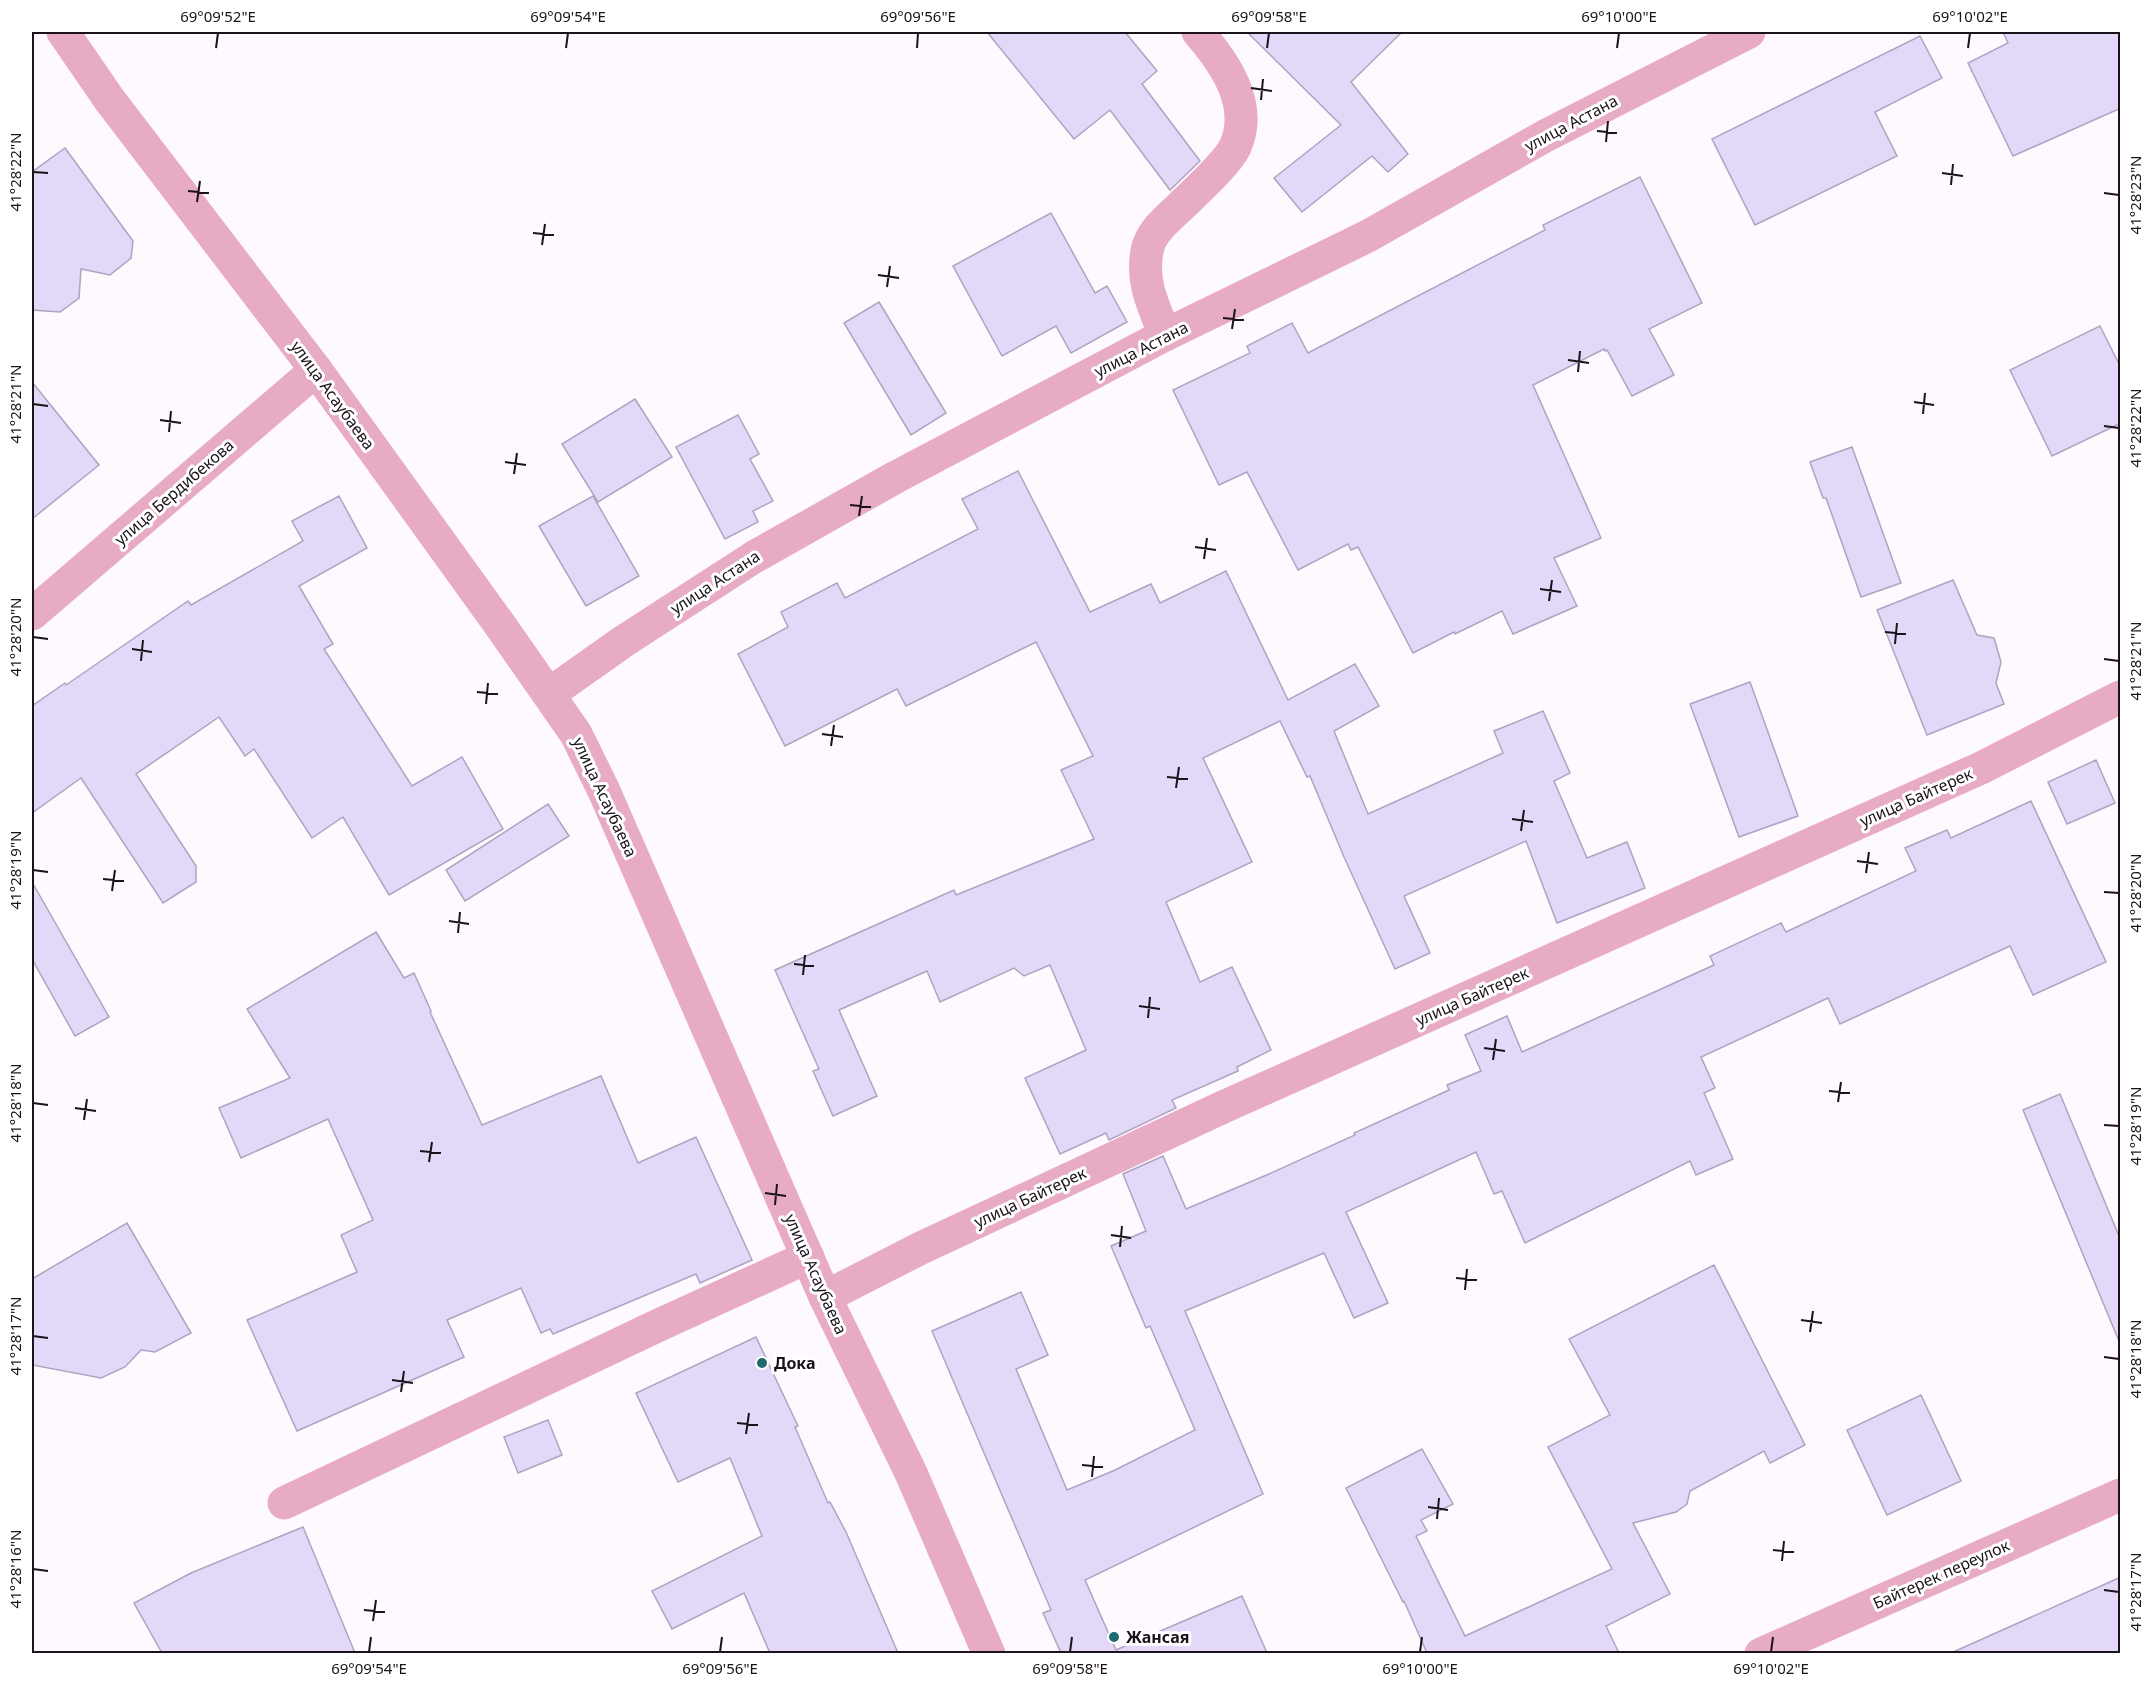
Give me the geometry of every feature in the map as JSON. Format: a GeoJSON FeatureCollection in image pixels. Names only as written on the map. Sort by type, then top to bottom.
{"type":"FeatureCollection","features":[{"type":"Feature","properties":{"kind":"street","name":"улица Асаубаева"},"geometry":{"type":"LineString","coordinates":[[63,32],[109,99],[316,370],[576,734],[604,791],[807,1257],[911,1473],[989,1653]]}},
{"type":"Feature","properties":{"kind":"street","name":"улица Астана"},"geometry":{"type":"LineString","coordinates":[[549,694],[624,641],[754,557],[896,477],[1165,335],[1368,236],[1545,136],[1749,32]]}},
{"type":"Feature","properties":{"kind":"street"},"geometry":{"type":"LineString","coordinates":[[1165,335],[1146,287],[1147,249],[1156,230],[1209,178],[1234,149],[1242,124],[1239,99],[1214,38]]}},
{"type":"Feature","properties":{"kind":"street","name":"улица Бердибекова"},"geometry":{"type":"LineString","coordinates":[[32,614],[316,370]]}},
{"type":"Feature","properties":{"kind":"street","name":"улица Байтерек"},"geometry":{"type":"LineString","coordinates":[[825,1296],[932,1243],[1232,1103],[1981,768],[2121,698]]}},
{"type":"Feature","properties":{"kind":"street"},"geometry":{"type":"LineString","coordinates":[[284,1503],[807,1257]]}},
{"type":"Feature","properties":{"kind":"street","name":"Байтерек переулок"},"geometry":{"type":"LineString","coordinates":[[1761,1653],[2121,1495]]}},
{"type":"Feature","properties":{"kind":"building"},"geometry":{"type":"Polygon","coordinates":[[[987,32],[1125,32],[1157,71],[1142,84],[1200,161],[1170,190],[1110,110],[1074,139],[987,32]]]}},
{"type":"Feature","properties":{"kind":"building"},"geometry":{"type":"Polygon","coordinates":[[[1247,32],[1402,32],[1351,82],[1408,154],[1388,172],[1372,156],[1302,212],[1274,178],[1341,125],[1247,32]]]}},
{"type":"Feature","properties":{"kind":"building"},"geometry":{"type":"Polygon","coordinates":[[[2003,32],[2121,32],[2121,108],[2013,156],[1968,63],[2008,43],[2003,32]]]}},
{"type":"Feature","properties":{"kind":"building"},"geometry":{"type":"Polygon","coordinates":[[[1920,36],[1942,78],[1875,112],[1897,156],[1755,225],[1712,139],[1920,36]]]}},
{"type":"Feature","properties":{"kind":"building"},"geometry":{"type":"Polygon","coordinates":[[[65,148],[133,241],[131,258],[110,275],[81,269],[79,298],[60,312],[32,310],[32,172],[65,148]]]}},
{"type":"Feature","properties":{"kind":"building"},"geometry":{"type":"Polygon","coordinates":[[[1640,177],[1702,303],[1649,329],[1674,375],[1632,396],[1607,350],[1604,349],[1533,385],[1601,538],[1554,558],[1577,606],[1513,634],[1502,611],[1413,653],[1358,547],[1351,550],[1348,544],[1298,570],[1247,472],[1219,485],[1173,390],[1250,353],[1247,346],[1292,323],[1308,353],[1545,230],[1543,225],[1640,177]]]}},
{"type":"Feature","properties":{"kind":"building"},"geometry":{"type":"Polygon","coordinates":[[[1051,213],[1095,293],[1107,286],[1127,322],[1071,353],[1056,326],[1002,356],[953,266],[1051,213]]]}},
{"type":"Feature","properties":{"kind":"building"},"geometry":{"type":"Polygon","coordinates":[[[879,302],[946,413],[911,435],[844,323],[879,302]]]}},
{"type":"Feature","properties":{"kind":"building"},"geometry":{"type":"Polygon","coordinates":[[[2100,326],[2121,368],[2121,423],[2052,456],[2010,370],[2100,326]]]}},
{"type":"Feature","properties":{"kind":"building"},"geometry":{"type":"Polygon","coordinates":[[[32,382],[99,465],[32,519],[32,382]]]}},
{"type":"Feature","properties":{"kind":"building"},"geometry":{"type":"Polygon","coordinates":[[[635,399],[672,457],[598,502],[562,444],[635,399]]]}},
{"type":"Feature","properties":{"kind":"building"},"geometry":{"type":"Polygon","coordinates":[[[738,415],[759,454],[750,459],[773,501],[753,511],[758,522],[725,539],[676,447],[738,415]]]}},
{"type":"Feature","properties":{"kind":"building"},"geometry":{"type":"Polygon","coordinates":[[[1852,447],[1901,583],[1861,597],[1826,498],[1823,498],[1810,462],[1852,447]]]}},
{"type":"Feature","properties":{"kind":"building"},"geometry":{"type":"Polygon","coordinates":[[[1018,471],[1090,612],[1151,584],[1160,603],[1226,571],[1288,700],[1355,664],[1379,706],[1334,731],[1368,814],[1503,753],[1494,731],[1543,711],[1570,773],[1554,781],[1587,858],[1627,842],[1645,888],[1557,923],[1526,841],[1404,896],[1430,953],[1395,969],[1310,776],[1307,777],[1280,721],[1203,758],[1252,862],[1166,902],[1200,982],[1232,967],[1271,1050],[1237,1067],[1238,1071],[1172,1100],[1176,1108],[1109,1140],[1106,1133],[1060,1154],[1025,1078],[1086,1050],[1050,965],[1024,976],[1014,968],[940,1002],[927,971],[839,1010],[877,1096],[833,1116],[813,1071],[819,1069],[775,970],[954,890],[956,895],[1094,839],[1061,770],[1093,756],[1036,642],[906,706],[897,689],[785,746],[738,654],[788,627],[781,612],[837,583],[845,598],[978,529],[962,499],[1018,471]]]}},
{"type":"Feature","properties":{"kind":"building"},"geometry":{"type":"Polygon","coordinates":[[[339,496],[367,548],[299,586],[333,644],[324,649],[412,786],[462,757],[503,829],[389,895],[343,817],[312,838],[254,749],[245,756],[219,717],[136,774],[196,866],[196,882],[163,903],[81,778],[32,813],[32,706],[188,601],[191,605],[303,541],[292,521],[339,496]]]}},
{"type":"Feature","properties":{"kind":"building"},"geometry":{"type":"Polygon","coordinates":[[[593,496],[639,576],[586,606],[539,526],[593,496]]]}},
{"type":"Feature","properties":{"kind":"building"},"geometry":{"type":"Polygon","coordinates":[[[1953,580],[1977,635],[1994,638],[2001,662],[1996,683],[2004,704],[1927,735],[1877,610],[1953,580]]]}},
{"type":"Feature","properties":{"kind":"building"},"geometry":{"type":"Polygon","coordinates":[[[1750,682],[1798,816],[1739,837],[1690,704],[1750,682]]]}},
{"type":"Feature","properties":{"kind":"building"},"geometry":{"type":"Polygon","coordinates":[[[2096,760],[2115,803],[2067,824],[2048,782],[2096,760]]]}},
{"type":"Feature","properties":{"kind":"building"},"geometry":{"type":"Polygon","coordinates":[[[2031,801],[2106,962],[2033,995],[2010,946],[1840,1024],[1828,998],[1701,1057],[1715,1088],[1704,1093],[1733,1159],[1696,1175],[1690,1161],[1525,1243],[1502,1191],[1494,1194],[1476,1152],[1346,1212],[1388,1303],[1354,1318],[1324,1253],[1185,1311],[1263,1494],[1085,1580],[1116,1650],[1242,1596],[1267,1653],[1061,1653],[1043,1613],[1051,1610],[932,1331],[1021,1292],[1048,1355],[1016,1369],[1067,1490],[1113,1471],[1195,1430],[1150,1326],[1146,1328],[1111,1246],[1146,1231],[1123,1174],[1163,1156],[1186,1209],[1355,1135],[1354,1133],[1449,1090],[1447,1085],[1481,1071],[1465,1035],[1507,1016],[1522,1052],[1714,965],[1710,956],[1781,923],[1786,932],[1916,871],[1905,848],[1947,830],[1951,838],[2031,801]]]}},
{"type":"Feature","properties":{"kind":"building"},"geometry":{"type":"Polygon","coordinates":[[[548,804],[569,836],[465,901],[446,870],[548,804]]]}},
{"type":"Feature","properties":{"kind":"building"},"geometry":{"type":"Polygon","coordinates":[[[32,882],[109,1017],[75,1036],[32,959],[32,882]]]}},
{"type":"Feature","properties":{"kind":"building"},"geometry":{"type":"Polygon","coordinates":[[[376,932],[404,978],[414,973],[482,1125],[601,1076],[638,1163],[696,1137],[752,1260],[700,1283],[696,1274],[553,1334],[550,1329],[541,1333],[521,1288],[447,1320],[464,1357],[297,1431],[247,1320],[357,1272],[341,1235],[373,1220],[328,1119],[241,1158],[219,1108],[290,1078],[247,1009],[376,932]]]}},
{"type":"Feature","properties":{"kind":"building"},"geometry":{"type":"Polygon","coordinates":[[[2060,1094],[2121,1241],[2121,1346],[2023,1110],[2060,1094]]]}},
{"type":"Feature","properties":{"kind":"building"},"geometry":{"type":"Polygon","coordinates":[[[127,1223],[191,1333],[155,1352],[141,1350],[125,1367],[101,1378],[32,1365],[32,1279],[127,1223]]]}},
{"type":"Feature","properties":{"kind":"building"},"geometry":{"type":"Polygon","coordinates":[[[1714,1265],[1805,1445],[1770,1463],[1764,1451],[1690,1491],[1687,1504],[1676,1512],[1633,1523],[1670,1594],[1606,1626],[1619,1653],[1427,1653],[1404,1601],[1346,1488],[1422,1449],[1453,1504],[1421,1520],[1427,1531],[1416,1536],[1465,1636],[1612,1569],[1548,1447],[1610,1415],[1569,1339],[1714,1265]]]}},
{"type":"Feature","properties":{"kind":"building"},"geometry":{"type":"Polygon","coordinates":[[[756,1337],[798,1426],[795,1427],[828,1503],[830,1502],[846,1532],[898,1653],[770,1653],[744,1593],[672,1629],[652,1591],[762,1536],[730,1458],[678,1482],[636,1393],[756,1337]]]}},
{"type":"Feature","properties":{"kind":"building"},"geometry":{"type":"Polygon","coordinates":[[[1921,1395],[1961,1481],[1887,1515],[1847,1430],[1921,1395]]]}},
{"type":"Feature","properties":{"kind":"building"},"geometry":{"type":"Polygon","coordinates":[[[548,1420],[562,1455],[518,1473],[504,1437],[548,1420]]]}},
{"type":"Feature","properties":{"kind":"building"},"geometry":{"type":"Polygon","coordinates":[[[303,1527],[355,1653],[162,1653],[134,1603],[191,1573],[303,1527]]]}},
{"type":"Feature","properties":{"kind":"building"},"geometry":{"type":"Polygon","coordinates":[[[2121,1577],[2121,1653],[1951,1653],[2121,1577]]]}},
{"type":"Feature","properties":{"kind":"place","name":"Дока"},"geometry":{"type":"Point","coordinates":[762,1363]}},
{"type":"Feature","properties":{"kind":"place","name":"Жансая"},"geometry":{"type":"Point","coordinates":[1114,1637]}}]}
